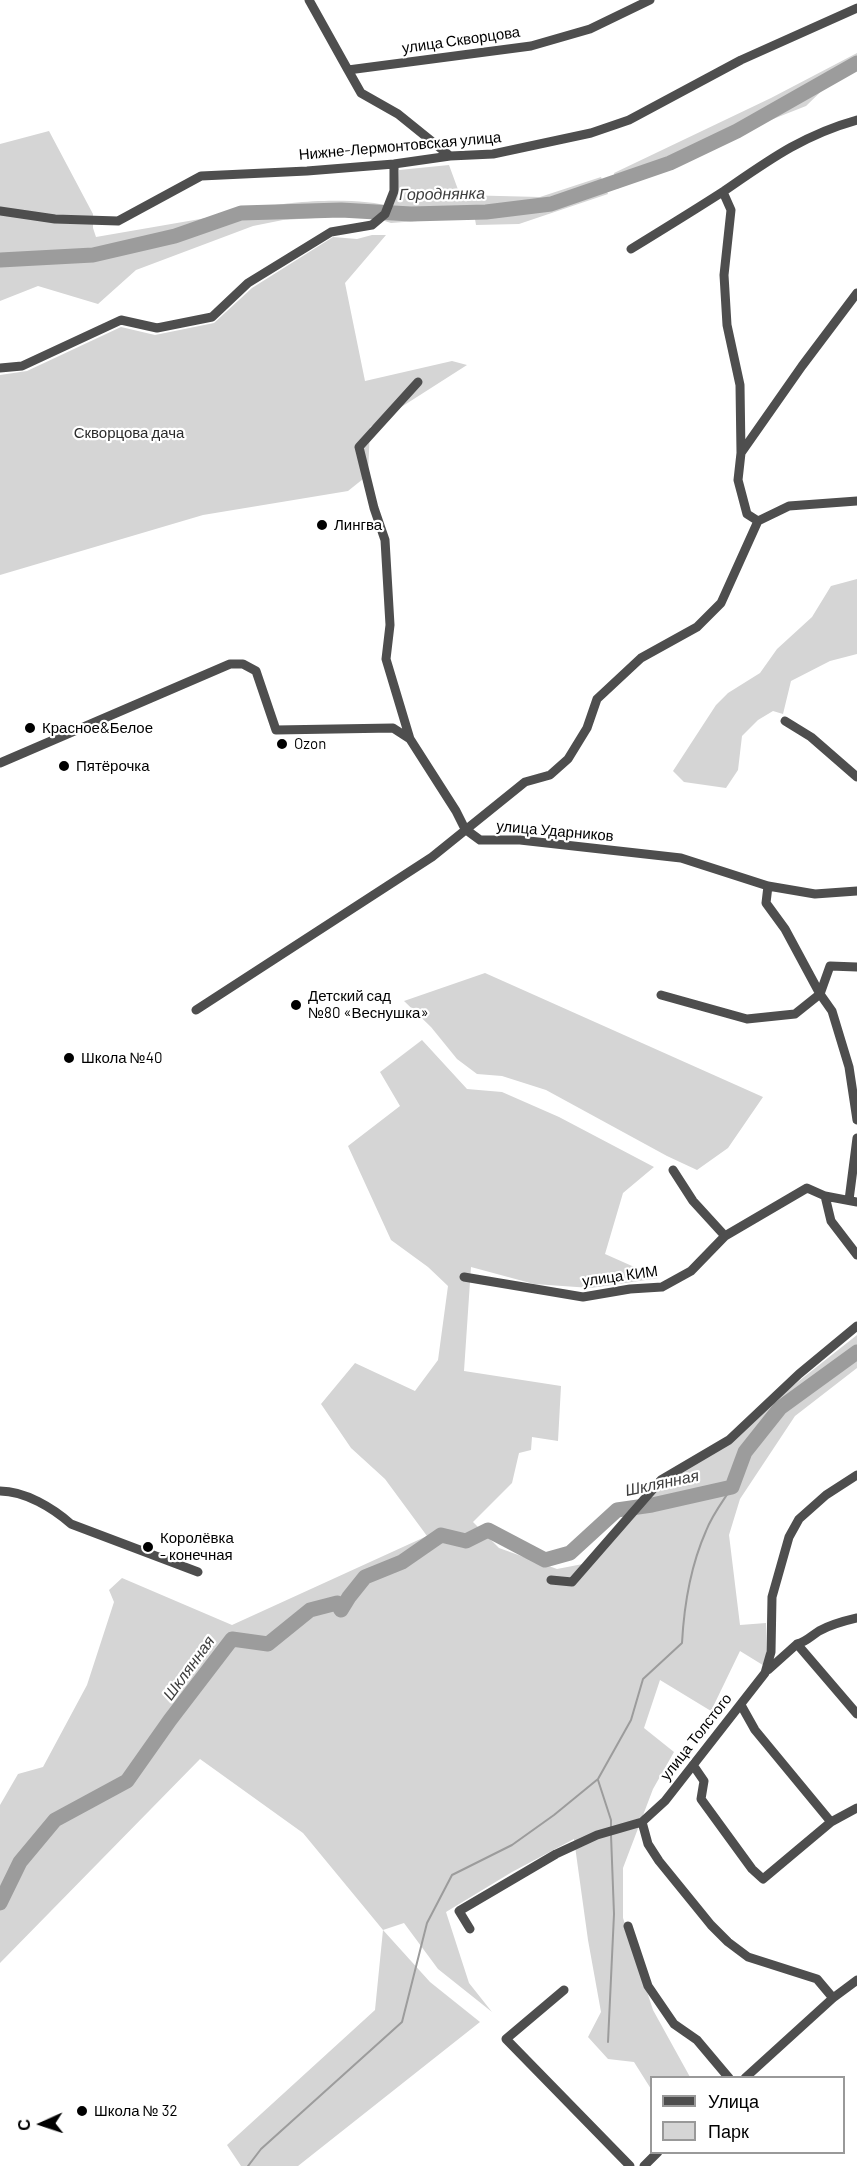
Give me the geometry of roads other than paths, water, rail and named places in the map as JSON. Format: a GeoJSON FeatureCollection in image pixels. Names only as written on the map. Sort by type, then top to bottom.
{"type":"FeatureCollection","features":[{"type":"Feature","properties":{"kind":"street"},"geometry":{"type":"LineString","coordinates":[[309,0],[361,93],[398,114],[450,156]]}},
{"type":"Feature","properties":{"kind":"street","name":"улица Скворцова"},"geometry":{"type":"LineString","coordinates":[[348,70],[531,46],[590,29],[650,0]]}},
{"type":"Feature","properties":{"kind":"street","name":"Нижне-Лермонтовская улица"},"geometry":{"type":"LineString","coordinates":[[0,212],[55,219],[118,221],[201,176],[307,171],[394,164],[450,156],[493,154],[591,133],[629,120],[741,60],[857,8]]}},
{"type":"Feature","properties":{"kind":"street"},"geometry":{"type":"LineString","coordinates":[[631,249],[723,192],[778,153],[801,141],[857,120]]}},
{"type":"Feature","properties":{"kind":"street"},"geometry":{"type":"LineString","coordinates":[[0,368],[22,366],[121,320],[157,328],[212,317],[248,283],[331,232],[372,225],[385,214],[394,191],[394,164]]}},
{"type":"Feature","properties":{"kind":"street"},"geometry":{"type":"LineString","coordinates":[[723,192],[730,210],[724,275],[727,325],[740,385],[741,453],[738,480],[747,514],[758,521]]}},
{"type":"Feature","properties":{"kind":"street"},"geometry":{"type":"LineString","coordinates":[[741,453],[857,293]]}},
{"type":"Feature","properties":{"kind":"street"},"geometry":{"type":"LineString","coordinates":[[418,382],[359,447],[374,508],[385,540],[390,625],[386,659],[410,739],[456,811],[465,830]]}},
{"type":"Feature","properties":{"kind":"street"},"geometry":{"type":"LineString","coordinates":[[196,1010],[432,857],[525,782],[550,775],[568,759],[587,729],[597,699],[641,658],[697,627],[722,603],[758,521],[789,506],[857,501]]}},
{"type":"Feature","properties":{"kind":"street"},"geometry":{"type":"LineString","coordinates":[[0,763],[230,664],[243,664],[255,671],[276,730],[393,728],[410,739]]}},
{"type":"Feature","properties":{"kind":"street"},"geometry":{"type":"LineString","coordinates":[[785,721],[812,737],[857,777]]}},
{"type":"Feature","properties":{"kind":"street","name":"улица Ударников"},"geometry":{"type":"LineString","coordinates":[[465,830],[480,840],[520,840],[681,858],[768,886],[815,894],[857,891]]}},
{"type":"Feature","properties":{"kind":"street"},"geometry":{"type":"LineString","coordinates":[[768,886],[766,903],[785,929],[820,994],[832,1011],[849,1067],[857,1120]]}},
{"type":"Feature","properties":{"kind":"street"},"geometry":{"type":"LineString","coordinates":[[661,995],[747,1019],[795,1014],[820,994],[830,966],[857,967]]}},
{"type":"Feature","properties":{"kind":"street"},"geometry":{"type":"LineString","coordinates":[[853,1201],[857,1138]]}},
{"type":"Feature","properties":{"kind":"street"},"geometry":{"type":"LineString","coordinates":[[673,1170],[693,1202],[725,1236]]}},
{"type":"Feature","properties":{"kind":"street","name":"улица КИМ"},"geometry":{"type":"LineString","coordinates":[[464,1276],[583,1297],[630,1289],[662,1287],[691,1271],[725,1236],[807,1188],[825,1196],[853,1201]]}},
{"type":"Feature","properties":{"kind":"street"},"geometry":{"type":"LineString","coordinates":[[825,1196],[831,1221],[857,1255]]}},
{"type":"Feature","properties":{"kind":"street"},"geometry":{"type":"LineString","coordinates":[[551,1580],[572,1582],[661,1480],[729,1440],[799,1374],[857,1326]]}},
{"type":"Feature","properties":{"kind":"street","name":"улица Толстого"},"geometry":{"type":"LineString","coordinates":[[470,1929],[459,1911],[556,1854],[605,1833],[642,1822],[665,1801],[765,1673],[771,1652],[772,1597],[789,1537],[799,1519],[826,1495],[857,1475]]}},
{"type":"Feature","properties":{"kind":"street"},"geometry":{"type":"LineString","coordinates":[[0,1491],[21,1494],[60,1514],[71,1524],[198,1572]]}},
{"type":"Feature","properties":{"kind":"street"},"geometry":{"type":"LineString","coordinates":[[765,1673],[772,1664],[797,1644],[825,1629],[857,1618]]}},
{"type":"Feature","properties":{"kind":"street"},"geometry":{"type":"LineString","coordinates":[[797,1644],[857,1714]]}},
{"type":"Feature","properties":{"kind":"street"},"geometry":{"type":"LineString","coordinates":[[741,1705],[755,1730],[831,1822]]}},
{"type":"Feature","properties":{"kind":"street"},"geometry":{"type":"LineString","coordinates":[[693,1765],[704,1781],[701,1799],[752,1869],[763,1879],[831,1822],[857,1808]]}},
{"type":"Feature","properties":{"kind":"street"},"geometry":{"type":"LineString","coordinates":[[642,1822],[648,1844],[659,1861],[711,1925],[728,1942],[748,1957],[817,1979],[833,1998]]}},
{"type":"Feature","properties":{"kind":"street"},"geometry":{"type":"LineString","coordinates":[[628,1926],[648,1986],[674,2024],[697,2040],[727,2076]]}},
{"type":"Feature","properties":{"kind":"street"},"geometry":{"type":"LineString","coordinates":[[747,2076],[833,1998],[857,1980]]}},
{"type":"Feature","properties":{"kind":"street"},"geometry":{"type":"LineString","coordinates":[[564,1990],[506,2039],[630,2166]]}},
{"type":"Feature","properties":{"kind":"street"},"geometry":{"type":"LineString","coordinates":[[644,2166],[656,2154]]}},
{"type":"Feature","properties":{"kind":"waterway","name":"Городнянка"},"geometry":{"type":"LineString","coordinates":[[0,260],[93,255],[175,236],[241,213],[341,210],[411,214],[486,212],[551,204],[670,163],[737,131],[857,63]]}},
{"type":"Feature","properties":{"kind":"waterway","name":"Шклянная"},"geometry":{"type":"LineString","coordinates":[[0,1903],[20,1862],[55,1820],[127,1781],[232,1639],[268,1644],[310,1610],[337,1603],[341,1610],[365,1577],[402,1562],[441,1535],[466,1541],[488,1530],[545,1560],[570,1553],[617,1510],[652,1505],[732,1487],[745,1452],[780,1408],[857,1352]]}},
{"type":"Feature","properties":{"kind":"waterway"},"geometry":{"type":"LineString","coordinates":[[248,2166],[261,2149],[402,2022],[427,1923],[452,1875],[512,1845],[598,1779],[631,1720],[643,1679],[682,1643],[684,1615],[696,1558],[711,1519],[732,1487]]}},
{"type":"Feature","properties":{"kind":"waterway"},"geometry":{"type":"LineString","coordinates":[[598,1780],[611,1820],[611,1827]]}},
{"type":"Feature","properties":{"kind":"waterway"},"geometry":{"type":"LineString","coordinates":[[608,2042],[614,1914],[611,1835]]}},
{"type":"Feature","properties":{"kind":"place","name":"Лингва"},"geometry":{"type":"Point","coordinates":[322,525]}},
{"type":"Feature","properties":{"kind":"place","name":"Красное&Белое"},"geometry":{"type":"Point","coordinates":[30,728]}},
{"type":"Feature","properties":{"kind":"place","name":"Ozon"},"geometry":{"type":"Point","coordinates":[282,744]}},
{"type":"Feature","properties":{"kind":"place","name":"Пятёрочка"},"geometry":{"type":"Point","coordinates":[64,766]}},
{"type":"Feature","properties":{"kind":"place","name":"Детский сад №80 «Веснушка»"},"geometry":{"type":"Point","coordinates":[296,1005]}},
{"type":"Feature","properties":{"kind":"place","name":"Школа №40"},"geometry":{"type":"Point","coordinates":[69,1058]}},
{"type":"Feature","properties":{"kind":"place","name":"Королёвка - конечная"},"geometry":{"type":"Point","coordinates":[148,1547]}},
{"type":"Feature","properties":{"kind":"place","name":"Школа № 32"},"geometry":{"type":"Point","coordinates":[82,2111]}},
{"type":"Feature","properties":{"kind":"park label","name":"Скворцова дача"},"geometry":{"type":"Point","coordinates":[129,433]}}]}
